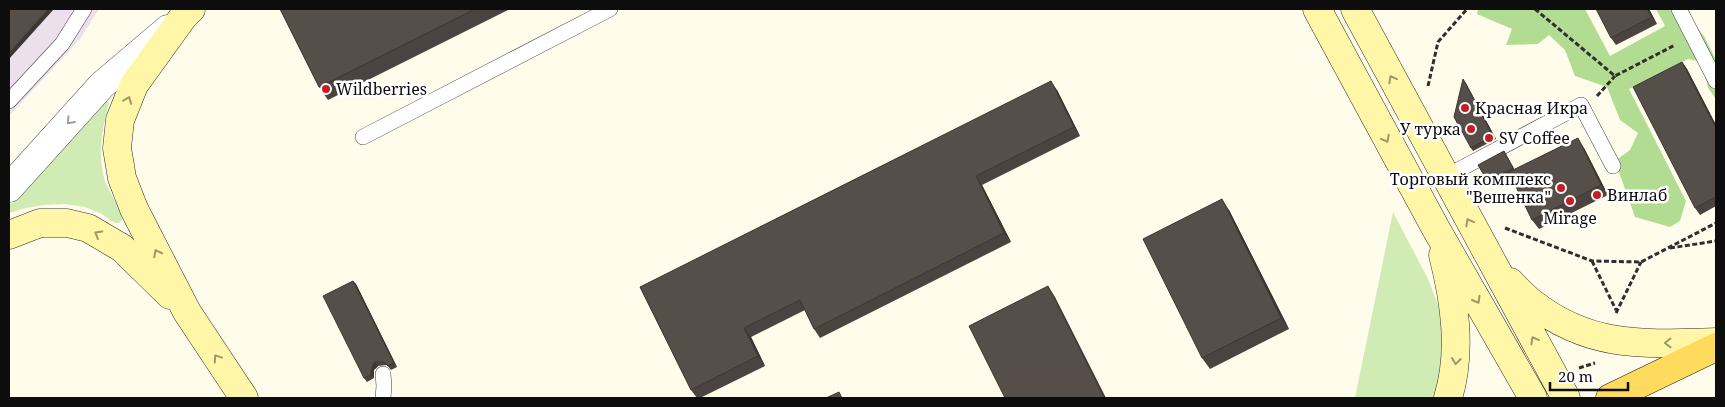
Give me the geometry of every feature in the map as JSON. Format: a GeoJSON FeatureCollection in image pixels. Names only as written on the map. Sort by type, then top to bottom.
{"type":"FeatureCollection","features":[{"type":"Feature","properties":{"kind":"main road"},"geometry":{"type":"LineString","coordinates":[[1610,398],[1716,347]]}},
{"type":"Feature","properties":{"kind":"street"},"geometry":{"type":"LineString","coordinates":[[1317,9],[1435,227],[1533,398]]}},
{"type":"Feature","properties":{"kind":"street"},"geometry":{"type":"LineString","coordinates":[[1354,9],[1566,398]]}},
{"type":"Feature","properties":{"kind":"street"},"geometry":{"type":"LineString","coordinates":[[9,188],[102,85],[187,13]]}},
{"type":"Feature","properties":{"kind":"street"},"geometry":{"type":"LineString","coordinates":[[187,13],[134,85],[120,120],[117,148],[122,178],[134,209],[187,312],[244,398]]}},
{"type":"Feature","properties":{"kind":"street"},"geometry":{"type":"LineString","coordinates":[[9,235],[40,223],[67,223],[88,228],[122,248],[187,312]]}},
{"type":"Feature","properties":{"kind":"street"},"geometry":{"type":"LineString","coordinates":[[1435,227],[1446,269],[1457,340],[1456,362],[1448,398]]}},
{"type":"Feature","properties":{"kind":"street"},"geometry":{"type":"LineString","coordinates":[[1492,265],[1530,302],[1570,328],[1626,342],[1658,344],[1716,342]]}},
{"type":"Feature","properties":{"kind":"lane"},"geometry":{"type":"LineString","coordinates":[[9,100],[62,44],[84,9]]}},
{"type":"Feature","properties":{"kind":"lane"},"geometry":{"type":"LineString","coordinates":[[364,137],[610,9]]}},
{"type":"Feature","properties":{"kind":"lane"},"geometry":{"type":"LineString","coordinates":[[1679,9],[1716,80]]}},
{"type":"Feature","properties":{"kind":"lane"},"geometry":{"type":"LineString","coordinates":[[1445,177],[1580,105],[1613,166]]}},
{"type":"Feature","properties":{"kind":"lane"},"geometry":{"type":"LineString","coordinates":[[383,374],[383,398]]}},
{"type":"Feature","properties":{"kind":"path"},"geometry":{"type":"LineString","coordinates":[[1427,87],[1438,42],[1467,9]]}},
{"type":"Feature","properties":{"kind":"path"},"geometry":{"type":"LineString","coordinates":[[1536,9],[1615,76],[1693,36]]}},
{"type":"Feature","properties":{"kind":"path"},"geometry":{"type":"LineString","coordinates":[[1497,224],[1592,261],[1641,262],[1716,223]]}},
{"type":"Feature","properties":{"kind":"path"},"geometry":{"type":"LineString","coordinates":[[1667,248],[1716,241]]}},
{"type":"Feature","properties":{"kind":"path"},"geometry":{"type":"LineString","coordinates":[[1592,261],[1616,310],[1616,318]]}},
{"type":"Feature","properties":{"kind":"path"},"geometry":{"type":"LineString","coordinates":[[1616,310],[1641,262]]}},
{"type":"Feature","properties":{"kind":"shaded area"},"geometry":{"type":"Polygon","coordinates":[[[9,9],[99,9],[80,39],[9,116],[9,9]]]}},
{"type":"Feature","properties":{"kind":"green space"},"geometry":{"type":"Polygon","coordinates":[[[1478,9],[1585,9],[1610,56],[1665,26],[1656,9],[1681,9],[1704,36],[1716,60],[1716,99],[1708,88],[1703,62],[1688,59],[1629,89],[1686,201],[1680,221],[1670,227],[1635,217],[1615,161],[1630,150],[1638,133],[1620,120],[1607,87],[1575,76],[1565,50],[1549,35],[1538,44],[1506,45],[1512,29],[1477,14],[1478,9]]]}},
{"type":"Feature","properties":{"kind":"green space"},"geometry":{"type":"Polygon","coordinates":[[[105,101],[109,103],[101,142],[101,161],[105,181],[122,216],[122,220],[119,223],[115,223],[102,214],[85,207],[65,204],[43,205],[9,213],[9,206],[105,101]]]}},
{"type":"Feature","properties":{"kind":"green space"},"geometry":{"type":"Polygon","coordinates":[[[1393,212],[1428,279],[1443,318],[1445,353],[1438,398],[1355,398],[1393,212]]]}},
{"type":"Feature","properties":{"kind":"building"},"geometry":{"type":"Polygon","coordinates":[[[9,9],[48,9],[9,53],[9,9]]]}},
{"type":"Feature","properties":{"kind":"building"},"geometry":{"type":"Polygon","coordinates":[[[280,9],[475,9],[319,87],[280,9]]]}},
{"type":"Feature","properties":{"kind":"building"},"geometry":{"type":"Polygon","coordinates":[[[1596,9],[1647,9],[1652,17],[1611,38],[1596,9]]]}},
{"type":"Feature","properties":{"kind":"building"},"geometry":{"type":"Polygon","coordinates":[[[1682,62],[1716,128],[1716,197],[1695,208],[1633,87],[1682,62]]]}},
{"type":"Feature","properties":{"kind":"building"},"geometry":{"type":"Polygon","coordinates":[[[1463,79],[1493,136],[1471,148],[1454,117],[1463,79]]]}},
{"type":"Feature","properties":{"kind":"building"},"geometry":{"type":"Polygon","coordinates":[[[1051,81],[1074,127],[976,176],[1004,233],[814,329],[800,300],[744,328],[758,356],[691,390],[640,287],[1051,81]]]}},
{"type":"Feature","properties":{"kind":"building","name":"Торговый комплекс \"Вешенка\""},"geometry":{"type":"Polygon","coordinates":[[[1578,138],[1601,185],[1532,220],[1509,172],[1578,138]]]}},
{"type":"Feature","properties":{"kind":"building"},"geometry":{"type":"Polygon","coordinates":[[[1504,151],[1513,168],[1488,182],[1478,165],[1504,151]]]}},
{"type":"Feature","properties":{"kind":"building"},"geometry":{"type":"Polygon","coordinates":[[[1222,199],[1281,318],[1202,358],[1143,239],[1222,199]]]}},
{"type":"Feature","properties":{"kind":"building"},"geometry":{"type":"Polygon","coordinates":[[[353,281],[394,363],[388,366],[384,362],[375,362],[371,375],[364,378],[323,296],[353,281]]]}},
{"type":"Feature","properties":{"kind":"building"},"geometry":{"type":"Polygon","coordinates":[[[1048,286],[1104,398],[1005,398],[969,326],[1048,286]]]}},
{"type":"Feature","properties":{"kind":"building"},"geometry":{"type":"Polygon","coordinates":[[[839,392],[842,398],[826,398],[839,392]]]}},
{"type":"Feature","properties":{"kind":"place","name":"Wildberries"},"geometry":{"type":"Point","coordinates":[326,89]}},
{"type":"Feature","properties":{"kind":"place","name":"Красная Икра"},"geometry":{"type":"Point","coordinates":[1465,108]}},
{"type":"Feature","properties":{"kind":"place","name":"У турка"},"geometry":{"type":"Point","coordinates":[1471,129]}},
{"type":"Feature","properties":{"kind":"place","name":"SV Coffee"},"geometry":{"type":"Point","coordinates":[1489,138]}},
{"type":"Feature","properties":{"kind":"place","name":"Торговый комплекс \"Вешенка\""},"geometry":{"type":"Point","coordinates":[1561,188]}},
{"type":"Feature","properties":{"kind":"place","name":"Винлаб"},"geometry":{"type":"Point","coordinates":[1597,195]}},
{"type":"Feature","properties":{"kind":"place","name":"Mirage"},"geometry":{"type":"Point","coordinates":[1570,201]}}]}
